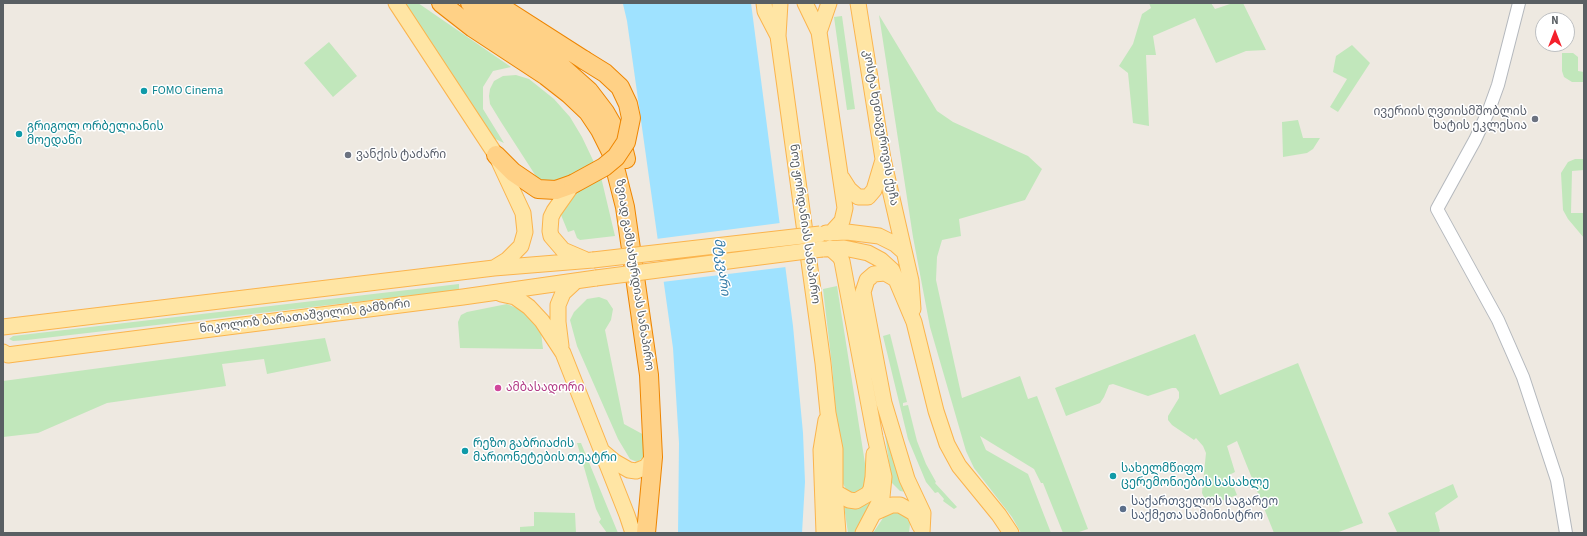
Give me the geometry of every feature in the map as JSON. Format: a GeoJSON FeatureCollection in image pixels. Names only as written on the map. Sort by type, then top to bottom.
{"type":"FeatureCollection","features":[{"type":"Feature","properties":{"kind":"highway","name":"ზვიად გამსახურდიას სანაპირო"},"geometry":{"type":"LineString","coordinates":[[441,3],[473,28],[546,76],[569,94],[588,112],[607,142],[618,173],[625,208],[649,375],[653,457],[648,530]]}},
{"type":"Feature","properties":{"kind":"highway","name":"ზვიად გამსახურდიას სანაპირო"},"geometry":{"type":"LineString","coordinates":[[470,3],[503,29],[562,67],[582,84],[605,112],[622,144],[634,193],[663,406],[663,448],[648,530]]}},
{"type":"Feature","properties":{"kind":"highway"},"geometry":{"type":"LineString","coordinates":[[495,3],[605,73],[620,88],[628,104],[631,118],[626,142],[616,157],[604,167],[573,184],[556,190],[538,189],[513,172],[496,156]]}},
{"type":"Feature","properties":{"kind":"main road"},"geometry":{"type":"LineString","coordinates":[[396,3],[496,156],[523,213],[526,232],[521,246],[507,260],[494,268]]}},
{"type":"Feature","properties":{"kind":"main road","name":"ნოე ჟორდანიას სანაპირო"},"geometry":{"type":"LineString","coordinates":[[764,3],[765,11],[778,36]]}},
{"type":"Feature","properties":{"kind":"main road","name":"ნოე ჟორდანიას სანაპირო"},"geometry":{"type":"LineString","coordinates":[[780,3],[778,36],[823,363],[828,413],[835,449],[835,492],[838,533]]}},
{"type":"Feature","properties":{"kind":"main road"},"geometry":{"type":"LineString","coordinates":[[819,32],[830,3]]}},
{"type":"Feature","properties":{"kind":"main road"},"geometry":{"type":"LineString","coordinates":[[850,3],[859,10]]}},
{"type":"Feature","properties":{"kind":"main road"},"geometry":{"type":"LineString","coordinates":[[778,36],[785,17],[792,6],[798,5],[808,8],[819,32],[846,208],[842,221],[826,233]]}},
{"type":"Feature","properties":{"kind":"main road","name":"კოსტა ხეთაგუროვის ქუჩა"},"geometry":{"type":"LineString","coordinates":[[859,10],[883,159],[911,281],[914,322]]}},
{"type":"Feature","properties":{"kind":"main road"},"geometry":{"type":"LineString","coordinates":[[840,175],[855,195],[863,198],[868,197],[874,190],[883,159]]}},
{"type":"Feature","properties":{"kind":"main road"},"geometry":{"type":"LineString","coordinates":[[573,184],[551,217],[550,231],[557,244],[563,250],[590,260]]}},
{"type":"Feature","properties":{"kind":"main road"},"geometry":{"type":"LineString","coordinates":[[7,328],[494,268],[590,260],[826,233],[858,233],[879,236],[895,244],[904,252]]}},
{"type":"Feature","properties":{"kind":"main road"},"geometry":{"type":"LineString","coordinates":[[826,249],[840,257],[842,261],[884,477],[883,492],[863,533]]}},
{"type":"Feature","properties":{"kind":"main road","name":"ნიკოლოზ ბარათაშვილის გამზირი"},"geometry":{"type":"LineString","coordinates":[[7,355],[826,249],[848,249],[868,253],[887,264],[897,280],[914,322]]}},
{"type":"Feature","properties":{"kind":"main road"},"geometry":{"type":"LineString","coordinates":[[459,273],[468,276],[473,281],[471,292],[463,297]]}},
{"type":"Feature","properties":{"kind":"main road"},"geometry":{"type":"LineString","coordinates":[[897,280],[885,273],[874,274],[867,280],[863,292],[884,403],[907,479],[923,513],[922,533]]}},
{"type":"Feature","properties":{"kind":"main road"},"geometry":{"type":"LineString","coordinates":[[563,353],[558,322],[558,305],[563,293],[576,281]]}},
{"type":"Feature","properties":{"kind":"main road"},"geometry":{"type":"LineString","coordinates":[[494,293],[515,297],[529,307],[542,321],[563,353],[627,515],[648,530]]}},
{"type":"Feature","properties":{"kind":"main road"},"geometry":{"type":"LineString","coordinates":[[914,322],[936,411],[947,444],[959,466],[999,515],[1010,533]]}},
{"type":"Feature","properties":{"kind":"main road","name":"ნოე ჟორდანიას სანაპირო"},"geometry":{"type":"LineString","coordinates":[[824,533],[821,450],[828,413]]}},
{"type":"Feature","properties":{"kind":"main road"},"geometry":{"type":"LineString","coordinates":[[835,492],[849,500],[856,500],[868,494],[873,477],[875,437]]}},
{"type":"Feature","properties":{"kind":"main road"},"geometry":{"type":"LineString","coordinates":[[601,450],[615,462],[629,470],[636,471],[646,467],[653,457]]}},
{"type":"Feature","properties":{"kind":"main road"},"geometry":{"type":"LineString","coordinates":[[874,513],[892,505],[908,508],[918,519],[922,533]]}},
{"type":"Feature","properties":{"kind":"street"},"geometry":{"type":"LineString","coordinates":[[1520,3],[1500,78],[1489,110],[1475,140],[1437,209],[1498,320],[1523,377],[1557,480],[1566,533]]}},
{"type":"Feature","properties":{"kind":"green space"},"geometry":{"type":"Polygon","coordinates":[[[404,3],[418,3],[511,67],[493,71],[483,87],[483,109],[504,143],[493,138],[404,3]]]}},
{"type":"Feature","properties":{"kind":"green space"},"geometry":{"type":"Polygon","coordinates":[[[1149,3],[1211,3],[1215,9],[1233,3],[1243,3],[1266,50],[1246,51],[1216,63],[1195,18],[1153,36],[1156,55],[1146,55],[1149,126],[1133,123],[1128,73],[1119,66],[1133,44],[1142,14],[1151,8],[1149,3]]]}},
{"type":"Feature","properties":{"kind":"green space"},"geometry":{"type":"Polygon","coordinates":[[[879,15],[937,111],[953,122],[1028,156],[1042,169],[1025,200],[959,219],[961,236],[942,240],[937,257],[936,280],[962,398],[1020,376],[1028,399],[1037,396],[1088,529],[1076,533],[1063,533],[1043,483],[1041,483],[1034,469],[980,436],[986,450],[1028,474],[1051,533],[1021,533],[1012,517],[974,468],[966,451],[930,327],[913,237],[879,15]]]}},
{"type":"Feature","properties":{"kind":"green space"},"geometry":{"type":"Polygon","coordinates":[[[842,16],[855,109],[847,110],[834,17],[842,16]]]}},
{"type":"Feature","properties":{"kind":"green space"},"geometry":{"type":"Polygon","coordinates":[[[329,42],[357,76],[333,97],[304,63],[329,42]]]}},
{"type":"Feature","properties":{"kind":"green space"},"geometry":{"type":"Polygon","coordinates":[[[1352,45],[1370,63],[1338,112],[1330,107],[1347,79],[1333,72],[1336,56],[1352,45]]]}},
{"type":"Feature","properties":{"kind":"green space"},"geometry":{"type":"Polygon","coordinates":[[[1562,53],[1573,53],[1578,57],[1578,71],[1584,72],[1584,82],[1572,82],[1564,77],[1562,71],[1562,53]]]}},
{"type":"Feature","properties":{"kind":"green space"},"geometry":{"type":"Polygon","coordinates":[[[516,75],[529,79],[554,99],[570,117],[582,137],[601,177],[615,236],[580,240],[577,238],[574,230],[568,232],[561,215],[568,202],[573,198],[561,181],[541,184],[490,104],[490,89],[494,81],[503,76],[516,75]]]}},
{"type":"Feature","properties":{"kind":"green space"},"geometry":{"type":"Polygon","coordinates":[[[1298,120],[1303,138],[1320,138],[1313,149],[1307,153],[1283,157],[1282,122],[1298,120]]]}},
{"type":"Feature","properties":{"kind":"green space"},"geometry":{"type":"Polygon","coordinates":[[[1575,159],[1584,159],[1584,170],[1572,171],[1571,213],[1584,213],[1584,238],[1568,219],[1563,210],[1561,173],[1568,162],[1575,159]]]}},
{"type":"Feature","properties":{"kind":"green space"},"geometry":{"type":"Polygon","coordinates":[[[459,284],[459,290],[27,340],[13,341],[9,339],[13,336],[459,284]]]}},
{"type":"Feature","properties":{"kind":"green space"},"geometry":{"type":"Polygon","coordinates":[[[837,286],[867,476],[862,492],[853,494],[848,493],[841,480],[832,366],[823,289],[837,286]]]}},
{"type":"Feature","properties":{"kind":"green space"},"geometry":{"type":"Polygon","coordinates":[[[599,297],[607,300],[613,309],[611,320],[605,330],[624,424],[646,436],[647,452],[643,458],[637,462],[630,459],[618,439],[577,346],[570,320],[574,312],[587,299],[599,297]]]}},
{"type":"Feature","properties":{"kind":"green space"},"geometry":{"type":"Polygon","coordinates":[[[507,304],[526,312],[541,332],[543,349],[460,348],[458,322],[461,315],[467,312],[507,304]]]}},
{"type":"Feature","properties":{"kind":"green space"},"geometry":{"type":"Polygon","coordinates":[[[890,334],[907,402],[903,403],[903,406],[908,405],[917,441],[926,464],[936,482],[935,483],[957,507],[954,509],[943,501],[944,499],[938,492],[935,493],[926,482],[908,439],[883,336],[890,334]]]}},
{"type":"Feature","properties":{"kind":"green space"},"geometry":{"type":"Polygon","coordinates":[[[1195,334],[1220,395],[1298,363],[1363,523],[1336,533],[1274,533],[1237,441],[1227,446],[1235,472],[1229,475],[1237,495],[1208,506],[1202,493],[1206,453],[1203,446],[1196,438],[1194,440],[1172,425],[1168,420],[1168,416],[1179,398],[1179,392],[1176,388],[1148,396],[1113,384],[1109,385],[1100,403],[1066,416],[1055,388],[1195,334]]]}},
{"type":"Feature","properties":{"kind":"green space"},"geometry":{"type":"Polygon","coordinates":[[[325,338],[331,361],[267,374],[264,359],[222,364],[226,386],[107,403],[38,433],[3,437],[3,381],[325,338]]]}},
{"type":"Feature","properties":{"kind":"green space"},"geometry":{"type":"Polygon","coordinates":[[[884,427],[906,492],[900,491],[892,483],[884,427]]]}},
{"type":"Feature","properties":{"kind":"green space"},"geometry":{"type":"Polygon","coordinates":[[[577,443],[581,443],[618,533],[607,533],[599,522],[601,519],[596,509],[577,443]]]}},
{"type":"Feature","properties":{"kind":"green space"},"geometry":{"type":"Polygon","coordinates":[[[1453,484],[1458,497],[1435,513],[1440,531],[1438,533],[1397,532],[1388,513],[1453,484]]]}},
{"type":"Feature","properties":{"kind":"green space"},"geometry":{"type":"Polygon","coordinates":[[[878,490],[854,533],[848,533],[844,506],[878,490]]]}},
{"type":"Feature","properties":{"kind":"green space"},"geometry":{"type":"Polygon","coordinates":[[[895,509],[909,517],[909,533],[873,533],[887,512],[895,509]]]}},
{"type":"Feature","properties":{"kind":"green space"},"geometry":{"type":"Polygon","coordinates":[[[534,512],[575,513],[576,533],[520,533],[520,527],[534,526],[534,512]]]}},
{"type":"Feature","properties":{"kind":"water","name":"მტკვარი"},"geometry":{"type":"Polygon","coordinates":[[[616,3],[751,3],[793,326],[803,433],[805,482],[802,533],[678,533],[679,443],[673,348],[627,21],[623,4],[616,3]]]}},
{"type":"Feature","properties":{"kind":"pier"},"geometry":{"type":"Polygon","coordinates":[[[780,223],[786,267],[662,282],[656,239],[780,223]]]}},
{"type":"Feature","properties":{"kind":"place","name":"FOMO Cinema"},"geometry":{"type":"Point","coordinates":[144,91]}},
{"type":"Feature","properties":{"kind":"place","name":"ივერიის ღვთისმშობლის ხატის ეკლესია"},"geometry":{"type":"Point","coordinates":[1535,119]}},
{"type":"Feature","properties":{"kind":"place","name":"გრიგოლ ორბელიანის მოედანი"},"geometry":{"type":"Point","coordinates":[19,134]}},
{"type":"Feature","properties":{"kind":"place","name":"ვანქის ტაძარი"},"geometry":{"type":"Point","coordinates":[348,155]}},
{"type":"Feature","properties":{"kind":"place","name":"ამბასადორი"},"geometry":{"type":"Point","coordinates":[498,388]}},
{"type":"Feature","properties":{"kind":"place","name":"რეზო გაბრიაძის მარიონეტების თეატრი"},"geometry":{"type":"Point","coordinates":[465,451]}},
{"type":"Feature","properties":{"kind":"place","name":"სახელმწიფო ცერემონიების სასახლე"},"geometry":{"type":"Point","coordinates":[1113,476]}},
{"type":"Feature","properties":{"kind":"place","name":"საქართველოს საგარეო საქმეთა სამინისტრო"},"geometry":{"type":"Point","coordinates":[1123,509]}}]}
